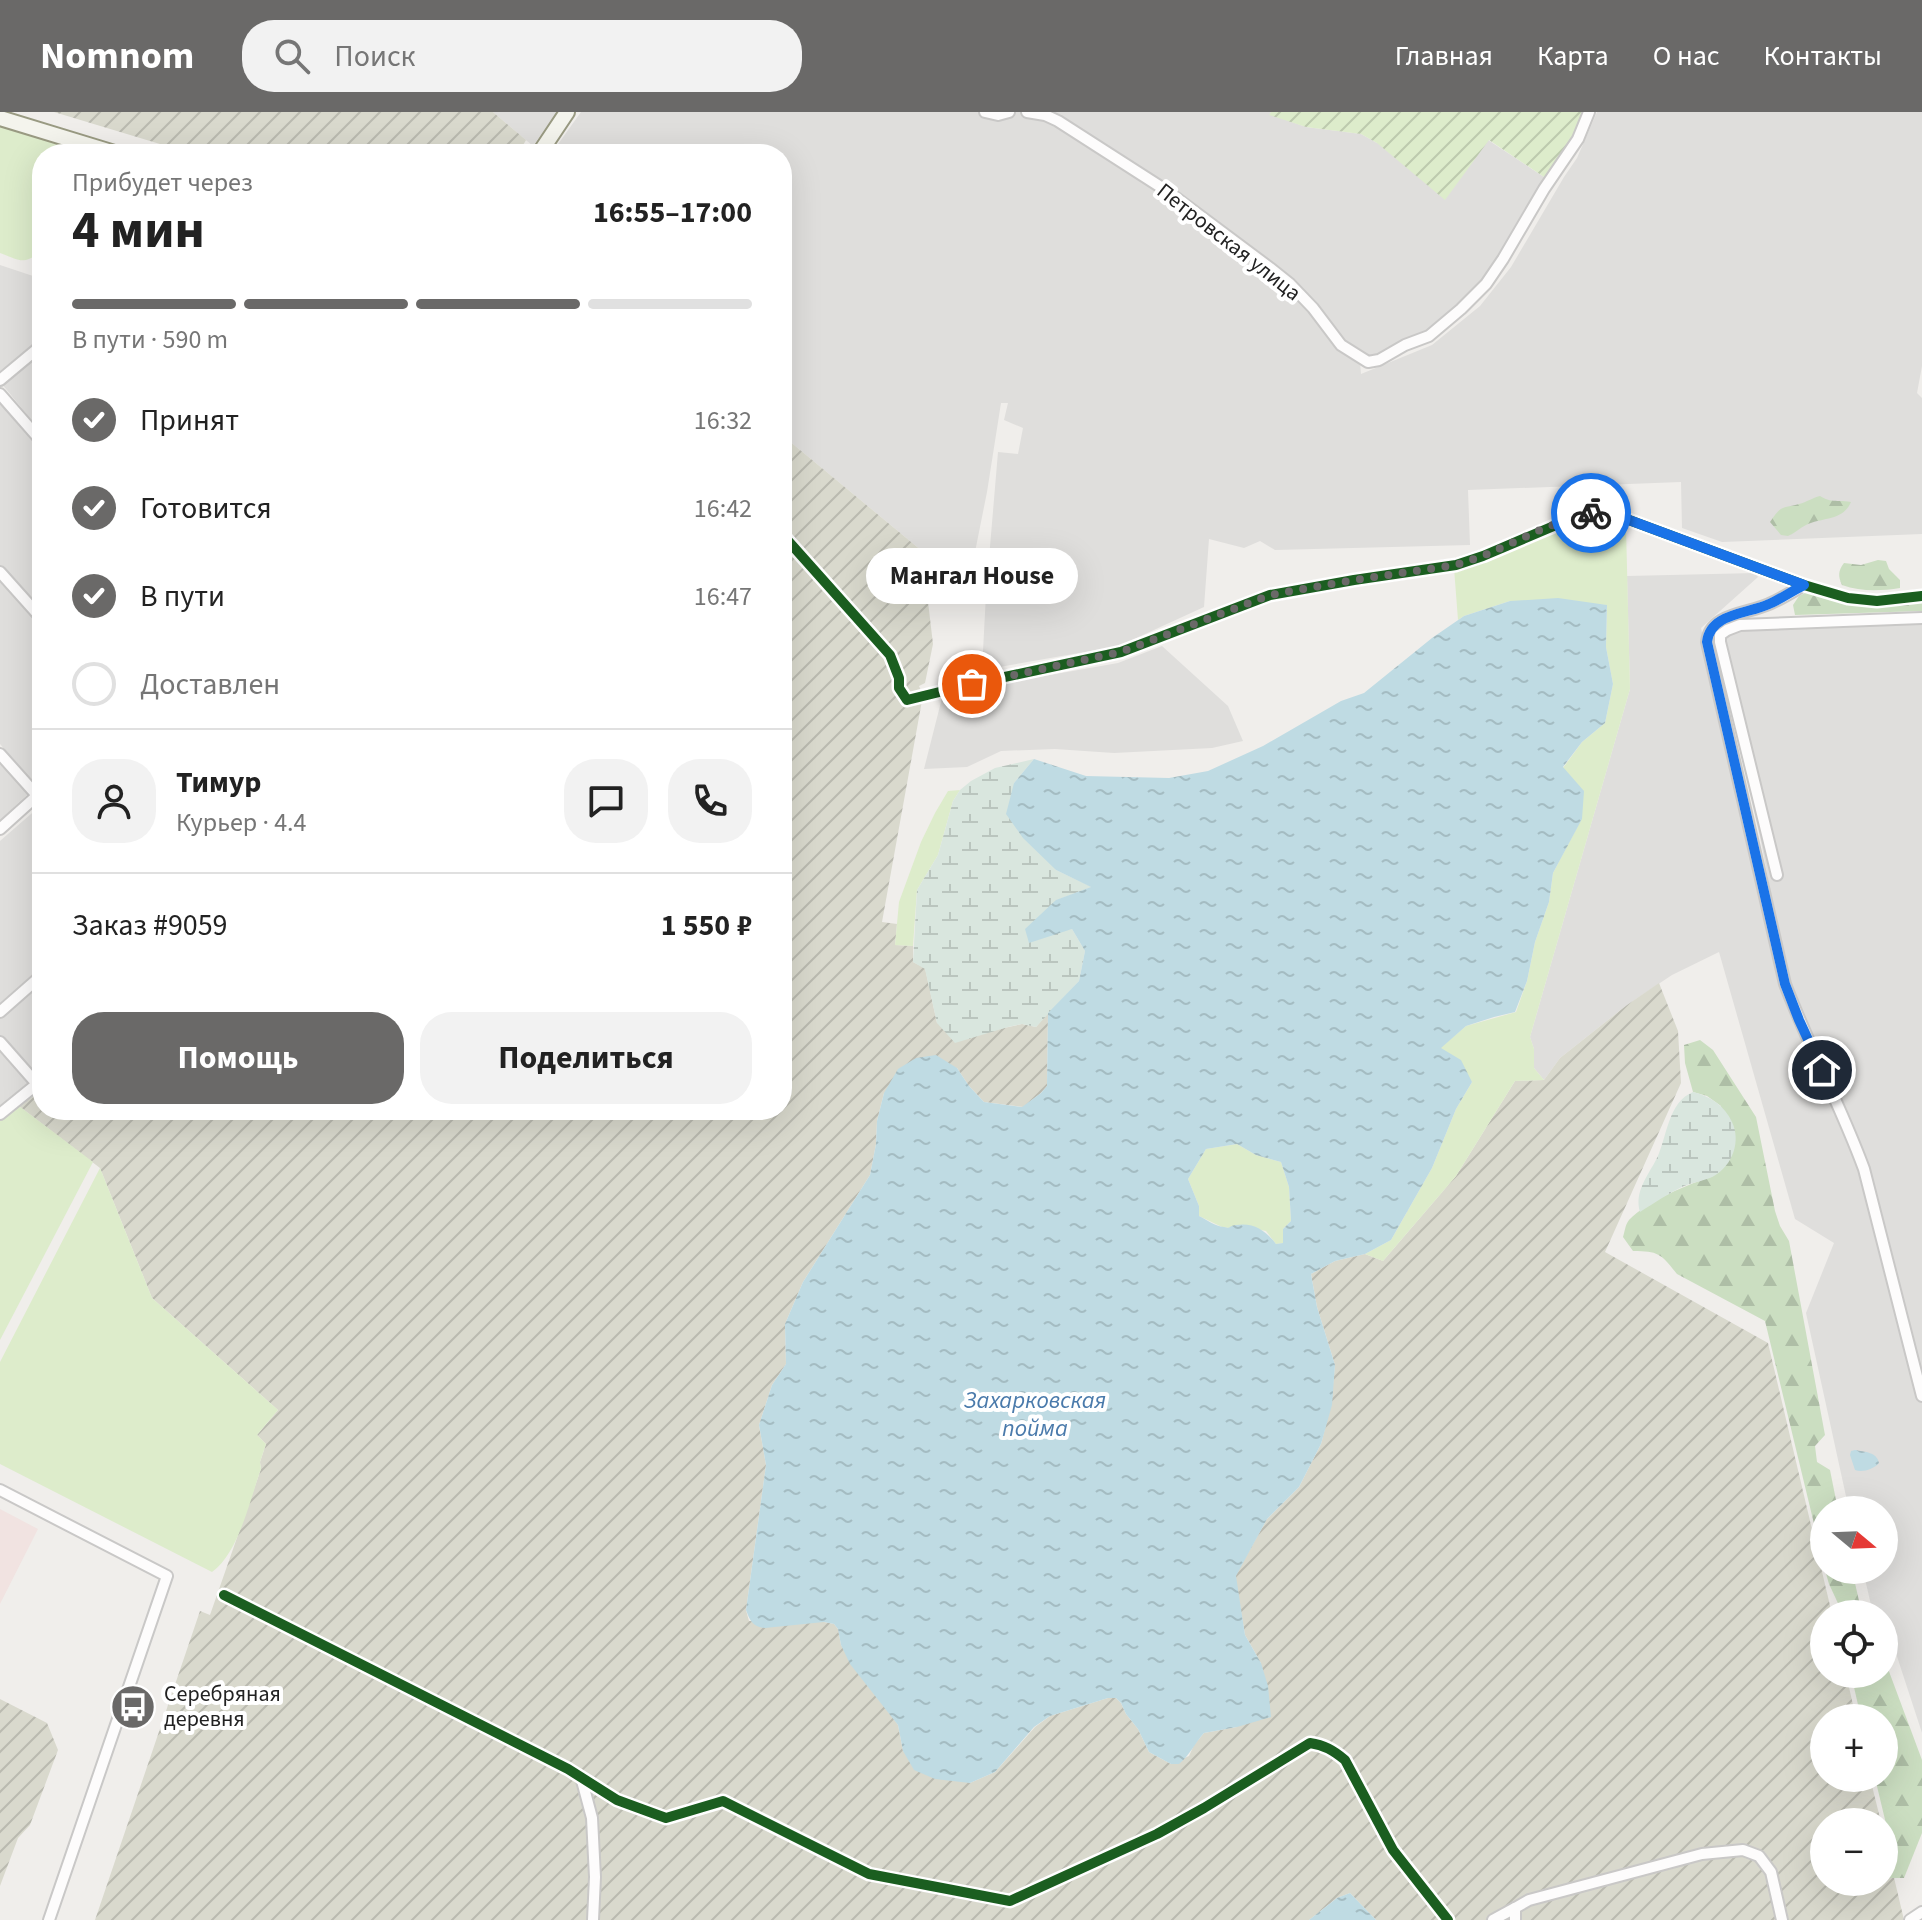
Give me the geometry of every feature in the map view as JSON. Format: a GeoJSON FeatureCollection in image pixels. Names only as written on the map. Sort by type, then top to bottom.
{"type":"FeatureCollection","features":[{"type":"Feature","properties":{"kind":"street"},"geometry":{"type":"LineString","coordinates":[[546,144],[567,112]]}},
{"type":"Feature","properties":{"kind":"street"},"geometry":{"type":"LineString","coordinates":[[985,112],[998,115],[1009,112]]}},
{"type":"Feature","properties":{"kind":"street","name":"Петровская улица"},"geometry":{"type":"LineString","coordinates":[[1027,112],[1058,121],[1178,200],[1290,284],[1341,345],[1368,362],[1379,360],[1429,336],[1486,284],[1578,139],[1589,112]]}},
{"type":"Feature","properties":{"kind":"street"},"geometry":{"type":"LineString","coordinates":[[0,118],[85,144]]}},
{"type":"Feature","properties":{"kind":"street"},"geometry":{"type":"LineString","coordinates":[[0,380],[32,353]]}},
{"type":"Feature","properties":{"kind":"street"},"geometry":{"type":"LineString","coordinates":[[0,394],[32,431]]}},
{"type":"Feature","properties":{"kind":"street"},"geometry":{"type":"LineString","coordinates":[[792,545],[890,655],[899,678],[899,688],[907,700],[1121,652],[1270,595],[1456,565],[1590,513],[1602,512],[1621,517],[1804,585],[1848,598],[1864,601],[1922,596]]}},
{"type":"Feature","properties":{"kind":"street"},"geometry":{"type":"LineString","coordinates":[[0,572],[32,608]]}},
{"type":"Feature","properties":{"kind":"street"},"geometry":{"type":"LineString","coordinates":[[1804,585],[1768,605],[1717,623],[1709,630],[1707,642],[1785,984],[1864,1169],[1922,1396]]}},
{"type":"Feature","properties":{"kind":"street"},"geometry":{"type":"LineString","coordinates":[[1768,605],[1768,624]]}},
{"type":"Feature","properties":{"kind":"street"},"geometry":{"type":"LineString","coordinates":[[1777,875],[1720,635],[1740,625],[1922,618]]}},
{"type":"Feature","properties":{"kind":"street"},"geometry":{"type":"LineString","coordinates":[[0,754],[32,788]]}},
{"type":"Feature","properties":{"kind":"street"},"geometry":{"type":"LineString","coordinates":[[0,829],[32,803]]}},
{"type":"Feature","properties":{"kind":"street"},"geometry":{"type":"LineString","coordinates":[[0,1012],[32,984]]}},
{"type":"Feature","properties":{"kind":"street"},"geometry":{"type":"LineString","coordinates":[[0,1042],[32,1074]]}},
{"type":"Feature","properties":{"kind":"street"},"geometry":{"type":"LineString","coordinates":[[0,1114],[32,1088]]}},
{"type":"Feature","properties":{"kind":"street"},"geometry":{"type":"LineString","coordinates":[[0,1490],[167,1576],[49,1920]]}},
{"type":"Feature","properties":{"kind":"street"},"geometry":{"type":"LineString","coordinates":[[224,1595],[581,1777],[617,1800],[666,1818],[723,1801],[869,1874],[1010,1901],[1157,1834],[1310,1743],[1323,1745],[1345,1760],[1393,1850],[1448,1920]]}},
{"type":"Feature","properties":{"kind":"street"},"geometry":{"type":"LineString","coordinates":[[581,1777],[592,1818],[595,1877],[593,1920]]}},
{"type":"Feature","properties":{"kind":"street"},"geometry":{"type":"LineString","coordinates":[[1493,1920],[1515,1914],[1529,1900],[1702,1854],[1743,1850],[1759,1856],[1771,1872],[1782,1920]]}},
{"type":"Feature","properties":{"kind":"street"},"geometry":{"type":"LineString","coordinates":[[1910,1920],[1922,1912]]}},
{"type":"Feature","properties":{"kind":"shaded area"},"geometry":{"type":"Polygon","coordinates":[[[54,112],[493,112],[526,140],[524,144],[160,144],[54,112]]]}},
{"type":"Feature","properties":{"kind":"shaded area"},"geometry":{"type":"Polygon","coordinates":[[[493,112],[557,112],[534,144],[493,112]]]}},
{"type":"Feature","properties":{"kind":"shaded area"},"geometry":{"type":"Polygon","coordinates":[[[581,112],[1271,112],[1306,127],[1361,134],[1377,143],[1488,140],[1547,179],[1481,286],[1427,335],[1360,362],[1361,374],[1432,345],[1480,306],[1511,267],[1577,158],[1597,112],[1922,112],[1922,366],[1917,393],[1922,398],[1922,534],[1722,542],[1682,528],[1681,482],[1468,490],[1470,545],[1275,550],[1260,541],[1244,548],[1209,539],[1204,607],[1119,646],[982,670],[998,452],[1018,454],[1023,428],[1004,420],[1008,403],[1001,403],[972,567],[932,572],[922,551],[792,443],[792,144],[558,144],[581,112]]]}},
{"type":"Feature","properties":{"kind":"shaded area"},"geometry":{"type":"Polygon","coordinates":[[[0,265],[32,276],[32,345],[0,372],[0,265]]]}},
{"type":"Feature","properties":{"kind":"shaded area"},"geometry":{"type":"Polygon","coordinates":[[[32,360],[32,421],[2,384],[32,360]]]}},
{"type":"Feature","properties":{"kind":"shaded area"},"geometry":{"type":"Polygon","coordinates":[[[0,401],[32,438],[32,602],[0,565],[0,401]]]}},
{"type":"Feature","properties":{"kind":"shaded area"},"geometry":{"type":"Polygon","coordinates":[[[792,443],[922,551],[933,644],[925,683],[919,686],[923,695],[882,922],[897,924],[895,945],[913,946],[913,962],[925,968],[937,1023],[990,1031],[1022,1024],[1036,1027],[1048,1013],[1047,1086],[1023,1107],[984,1102],[957,1068],[884,1093],[870,1175],[803,1282],[785,1324],[786,1364],[772,1385],[759,1425],[766,1465],[746,1610],[749,1621],[834,1624],[841,1645],[898,1725],[903,1751],[970,1783],[995,1772],[1035,1727],[1050,1716],[1108,1698],[1116,1698],[1121,1703],[1149,1752],[1171,1764],[1189,1756],[1204,1733],[1237,1727],[1261,1663],[1245,1635],[1235,1576],[1267,1519],[1299,1487],[1321,1444],[1331,1405],[1335,1365],[1317,1307],[1311,1274],[1335,1261],[1365,1254],[1383,1261],[1456,1176],[1515,1081],[1544,1080],[1560,1058],[1659,983],[1678,1031],[1681,1083],[1605,1252],[1768,1343],[1810,1521],[1810,1584],[1825,1584],[1829,1600],[1810,1600],[1810,1688],[1849,1688],[1853,1704],[1810,1704],[1810,1792],[1874,1792],[1878,1808],[1810,1808],[1810,1896],[1898,1894],[1904,1920],[1376,1920],[1350,1893],[1337,1898],[1309,1920],[95,1920],[200,1611],[210,1615],[261,1469],[266,1444],[257,1435],[278,1410],[152,1298],[100,1168],[37,1120],[792,1120],[792,443]]]}},
{"type":"Feature","properties":{"kind":"shaded area"},"geometry":{"type":"Polygon","coordinates":[[[1756,573],[1758,577],[1701,628],[1768,928],[1777,925],[1714,633],[1758,618],[1922,614],[1922,1733],[1898,1660],[1898,1600],[1870,1600],[1866,1584],[1898,1584],[1898,1496],[1846,1496],[1806,1313],[1834,1243],[1795,1219],[1719,952],[1672,975],[1627,1005],[1560,1058],[1544,1080],[1534,1068],[1534,1049],[1530,1037],[1630,689],[1627,576],[1756,573]]]}},
{"type":"Feature","properties":{"kind":"shaded area"},"geometry":{"type":"Polygon","coordinates":[[[0,578],[32,614],[32,781],[0,744],[0,578]]]}},
{"type":"Feature","properties":{"kind":"shaded area"},"geometry":{"type":"Polygon","coordinates":[[[1162,646],[1228,706],[1243,741],[1212,748],[1114,753],[1055,749],[1001,751],[967,767],[924,769],[943,694],[1118,663],[1162,646]]]}},
{"type":"Feature","properties":{"kind":"shaded area"},"geometry":{"type":"Polygon","coordinates":[[[0,760],[30,792],[0,820],[0,760]]]}},
{"type":"Feature","properties":{"kind":"shaded area"},"geometry":{"type":"Polygon","coordinates":[[[32,813],[32,975],[0,1004],[0,841],[32,813]]]}},
{"type":"Feature","properties":{"kind":"shaded area"},"geometry":{"type":"Polygon","coordinates":[[[32,991],[32,1073],[0,1036],[0,1019],[32,991]]]}},
{"type":"Feature","properties":{"kind":"shaded area"},"geometry":{"type":"Polygon","coordinates":[[[0,1048],[30,1084],[0,1107],[0,1048]]]}},
{"type":"Feature","properties":{"kind":"shaded area"},"geometry":{"type":"Polygon","coordinates":[[[32,1096],[32,1116],[19,1106],[32,1096]]]}},
{"type":"Feature","properties":{"kind":"shaded area"},"geometry":{"type":"Polygon","coordinates":[[[0,1509],[38,1529],[0,1604],[0,1509]]]}},
{"type":"Feature","properties":{"kind":"shaded area"},"geometry":{"type":"Polygon","coordinates":[[[0,1699],[47,1723],[58,1750],[30,1825],[18,1838],[0,1886],[0,1699]]]}},
{"type":"Feature","properties":{"kind":"green space"},"geometry":{"type":"Polygon","coordinates":[[[1271,112],[1587,112],[1580,129],[1547,179],[1489,140],[1445,200],[1377,143],[1361,134],[1306,127],[1269,115],[1271,112]]]}},
{"type":"Feature","properties":{"kind":"green space"},"geometry":{"type":"Polygon","coordinates":[[[0,124],[66,144],[32,144],[32,257],[18,260],[0,253],[0,124]]]}},
{"type":"Feature","properties":{"kind":"green space"},"geometry":{"type":"Polygon","coordinates":[[[1820,496],[1832,501],[1851,502],[1838,516],[1806,525],[1788,536],[1781,535],[1770,522],[1783,508],[1820,496]]]}},
{"type":"Feature","properties":{"kind":"green space"},"geometry":{"type":"Polygon","coordinates":[[[1588,519],[1609,519],[1626,527],[1630,689],[1530,1037],[1534,1049],[1534,1068],[1544,1080],[1515,1081],[1456,1176],[1383,1261],[1365,1254],[1391,1240],[1432,1168],[1456,1109],[1472,1082],[1440,1048],[1466,1026],[1516,1012],[1549,902],[1553,873],[1582,818],[1563,768],[1582,742],[1605,723],[1613,684],[1606,647],[1607,605],[1510,601],[1458,620],[1454,568],[1553,528],[1588,519]]]}},
{"type":"Feature","properties":{"kind":"green space"},"geometry":{"type":"Polygon","coordinates":[[[1886,561],[1900,580],[1900,588],[1871,590],[1842,585],[1839,574],[1844,563],[1861,565],[1886,561]]]}},
{"type":"Feature","properties":{"kind":"green space"},"geometry":{"type":"Polygon","coordinates":[[[1809,591],[1861,605],[1922,601],[1922,611],[1795,615],[1793,605],[1799,596],[1809,591]]]}},
{"type":"Feature","properties":{"kind":"green space"},"geometry":{"type":"Polygon","coordinates":[[[1034,759],[1014,783],[1056,870],[1092,887],[1057,900],[1057,932],[1072,929],[1085,951],[1079,981],[1036,1027],[1022,1024],[955,1043],[937,1023],[925,969],[913,962],[917,890],[938,855],[953,801],[960,790],[995,768],[1034,759]]]}},
{"type":"Feature","properties":{"kind":"green space"},"geometry":{"type":"Polygon","coordinates":[[[960,790],[953,801],[938,855],[917,890],[913,946],[895,945],[899,902],[921,842],[948,791],[960,790]]]}},
{"type":"Feature","properties":{"kind":"green space"},"geometry":{"type":"Polygon","coordinates":[[[1700,1040],[1713,1050],[1756,1117],[1775,1211],[1789,1241],[1825,1435],[1815,1446],[1817,1462],[1830,1470],[1835,1496],[1810,1496],[1810,1507],[1765,1321],[1677,1274],[1659,1255],[1633,1251],[1623,1237],[1629,1220],[1646,1206],[1713,1176],[1721,1106],[1707,1096],[1693,1092],[1685,1063],[1684,1045],[1700,1040]]]}},
{"type":"Feature","properties":{"kind":"green space"},"geometry":{"type":"Polygon","coordinates":[[[1693,1092],[1716,1102],[1729,1116],[1735,1129],[1734,1152],[1726,1166],[1714,1176],[1684,1186],[1640,1212],[1640,1190],[1657,1158],[1669,1121],[1678,1104],[1693,1092]]]}},
{"type":"Feature","properties":{"kind":"green space"},"geometry":{"type":"Polygon","coordinates":[[[19,1106],[32,1116],[32,1120],[38,1120],[93,1162],[0,1340],[0,1120],[19,1106]]]}},
{"type":"Feature","properties":{"kind":"green space"},"geometry":{"type":"Polygon","coordinates":[[[1237,1144],[1256,1155],[1281,1162],[1289,1187],[1291,1221],[1283,1229],[1284,1243],[1276,1244],[1266,1231],[1237,1225],[1222,1227],[1199,1216],[1199,1206],[1188,1179],[1206,1149],[1237,1144]]]}},
{"type":"Feature","properties":{"kind":"green space"},"geometry":{"type":"Polygon","coordinates":[[[100,1168],[152,1298],[278,1410],[257,1435],[266,1444],[242,1525],[230,1552],[212,1572],[0,1464],[0,1362],[100,1168]]]}},
{"type":"Feature","properties":{"kind":"green space"},"geometry":{"type":"Polygon","coordinates":[[[1829,1584],[1855,1584],[1859,1600],[1836,1600],[1829,1584]]]}},
{"type":"Feature","properties":{"kind":"green space"},"geometry":{"type":"Polygon","coordinates":[[[1854,1688],[1895,1688],[1922,1760],[1922,1833],[1904,1878],[1898,1878],[1898,1808],[1882,1808],[1878,1792],[1898,1792],[1898,1704],[1858,1704],[1854,1688]]]}},
{"type":"Feature","properties":{"kind":"water","name":"Захарковская пойма"},"geometry":{"type":"Polygon","coordinates":[[[1558,598],[1607,605],[1606,647],[1613,684],[1605,723],[1582,742],[1563,767],[1584,791],[1582,819],[1553,873],[1549,902],[1515,1012],[1466,1026],[1441,1048],[1461,1060],[1472,1082],[1456,1109],[1432,1168],[1391,1240],[1365,1254],[1335,1261],[1311,1274],[1317,1307],[1335,1365],[1332,1405],[1321,1444],[1299,1487],[1267,1519],[1236,1576],[1245,1635],[1261,1663],[1268,1686],[1271,1717],[1204,1733],[1179,1764],[1171,1764],[1149,1752],[1121,1703],[1116,1698],[1108,1698],[1050,1716],[1034,1727],[995,1772],[970,1783],[935,1779],[914,1770],[903,1751],[898,1725],[850,1664],[834,1624],[824,1622],[765,1628],[755,1625],[749,1617],[746,1610],[766,1465],[759,1425],[772,1385],[786,1364],[785,1324],[803,1282],[870,1175],[884,1093],[898,1069],[916,1058],[936,1055],[957,1068],[984,1102],[1022,1107],[1047,1086],[1048,1013],[1079,981],[1085,951],[1072,929],[1029,943],[1025,929],[1056,900],[1091,887],[1056,870],[1023,838],[1006,814],[1014,783],[1034,759],[1086,776],[1169,778],[1208,771],[1263,746],[1341,701],[1364,693],[1464,616],[1510,601],[1558,598]],[[1237,1144],[1206,1149],[1188,1179],[1199,1206],[1199,1216],[1228,1228],[1242,1224],[1254,1226],[1264,1231],[1276,1244],[1283,1243],[1283,1229],[1291,1221],[1289,1187],[1281,1162],[1256,1155],[1237,1144]]]}},
{"type":"Feature","properties":{"kind":"water"},"geometry":{"type":"Polygon","coordinates":[[[1855,1450],[1873,1455],[1879,1463],[1868,1470],[1855,1470],[1850,1455],[1855,1450]]]}},
{"type":"Feature","properties":{"kind":"water"},"geometry":{"type":"Polygon","coordinates":[[[1350,1893],[1376,1920],[1309,1920],[1337,1898],[1350,1893]]]}},
{"type":"Feature","properties":{"kind":"cycle path"},"geometry":{"type":"LineString","coordinates":[[792,545],[890,655],[899,678],[899,688],[907,700],[1121,652],[1270,595],[1456,565],[1575,517],[1602,512],[1848,598],[1877,601],[1922,596]]}},
{"type":"Feature","properties":{"kind":"cycle path"},"geometry":{"type":"LineString","coordinates":[[224,1595],[568,1769],[617,1800],[666,1818],[723,1801],[869,1874],[1010,1901],[1157,1834],[1310,1743],[1320,1745],[1345,1760],[1393,1850],[1448,1920]]}},
{"type":"Feature","properties":{"kind":"way so far"},"geometry":{"type":"LineString","coordinates":[[972,684],[1121,652],[1270,595],[1456,565],[1547,527],[1591,513]]}},
{"type":"Feature","properties":{"kind":"place","name":"Мангал House"},"geometry":{"type":"Point","coordinates":[972,684]}},
{"type":"Feature","properties":{"kind":"place","name":"Серебряная деревня"},"geometry":{"type":"Point","coordinates":[133,1707]}},
{"type":"Feature","properties":{"kind":"route"},"geometry":{"type":"LineString","coordinates":[[1591,513],[1602,512],[1621,517],[1804,585],[1768,605],[1717,623],[1709,630],[1707,642],[1785,984],[1822,1070]]}}]}
